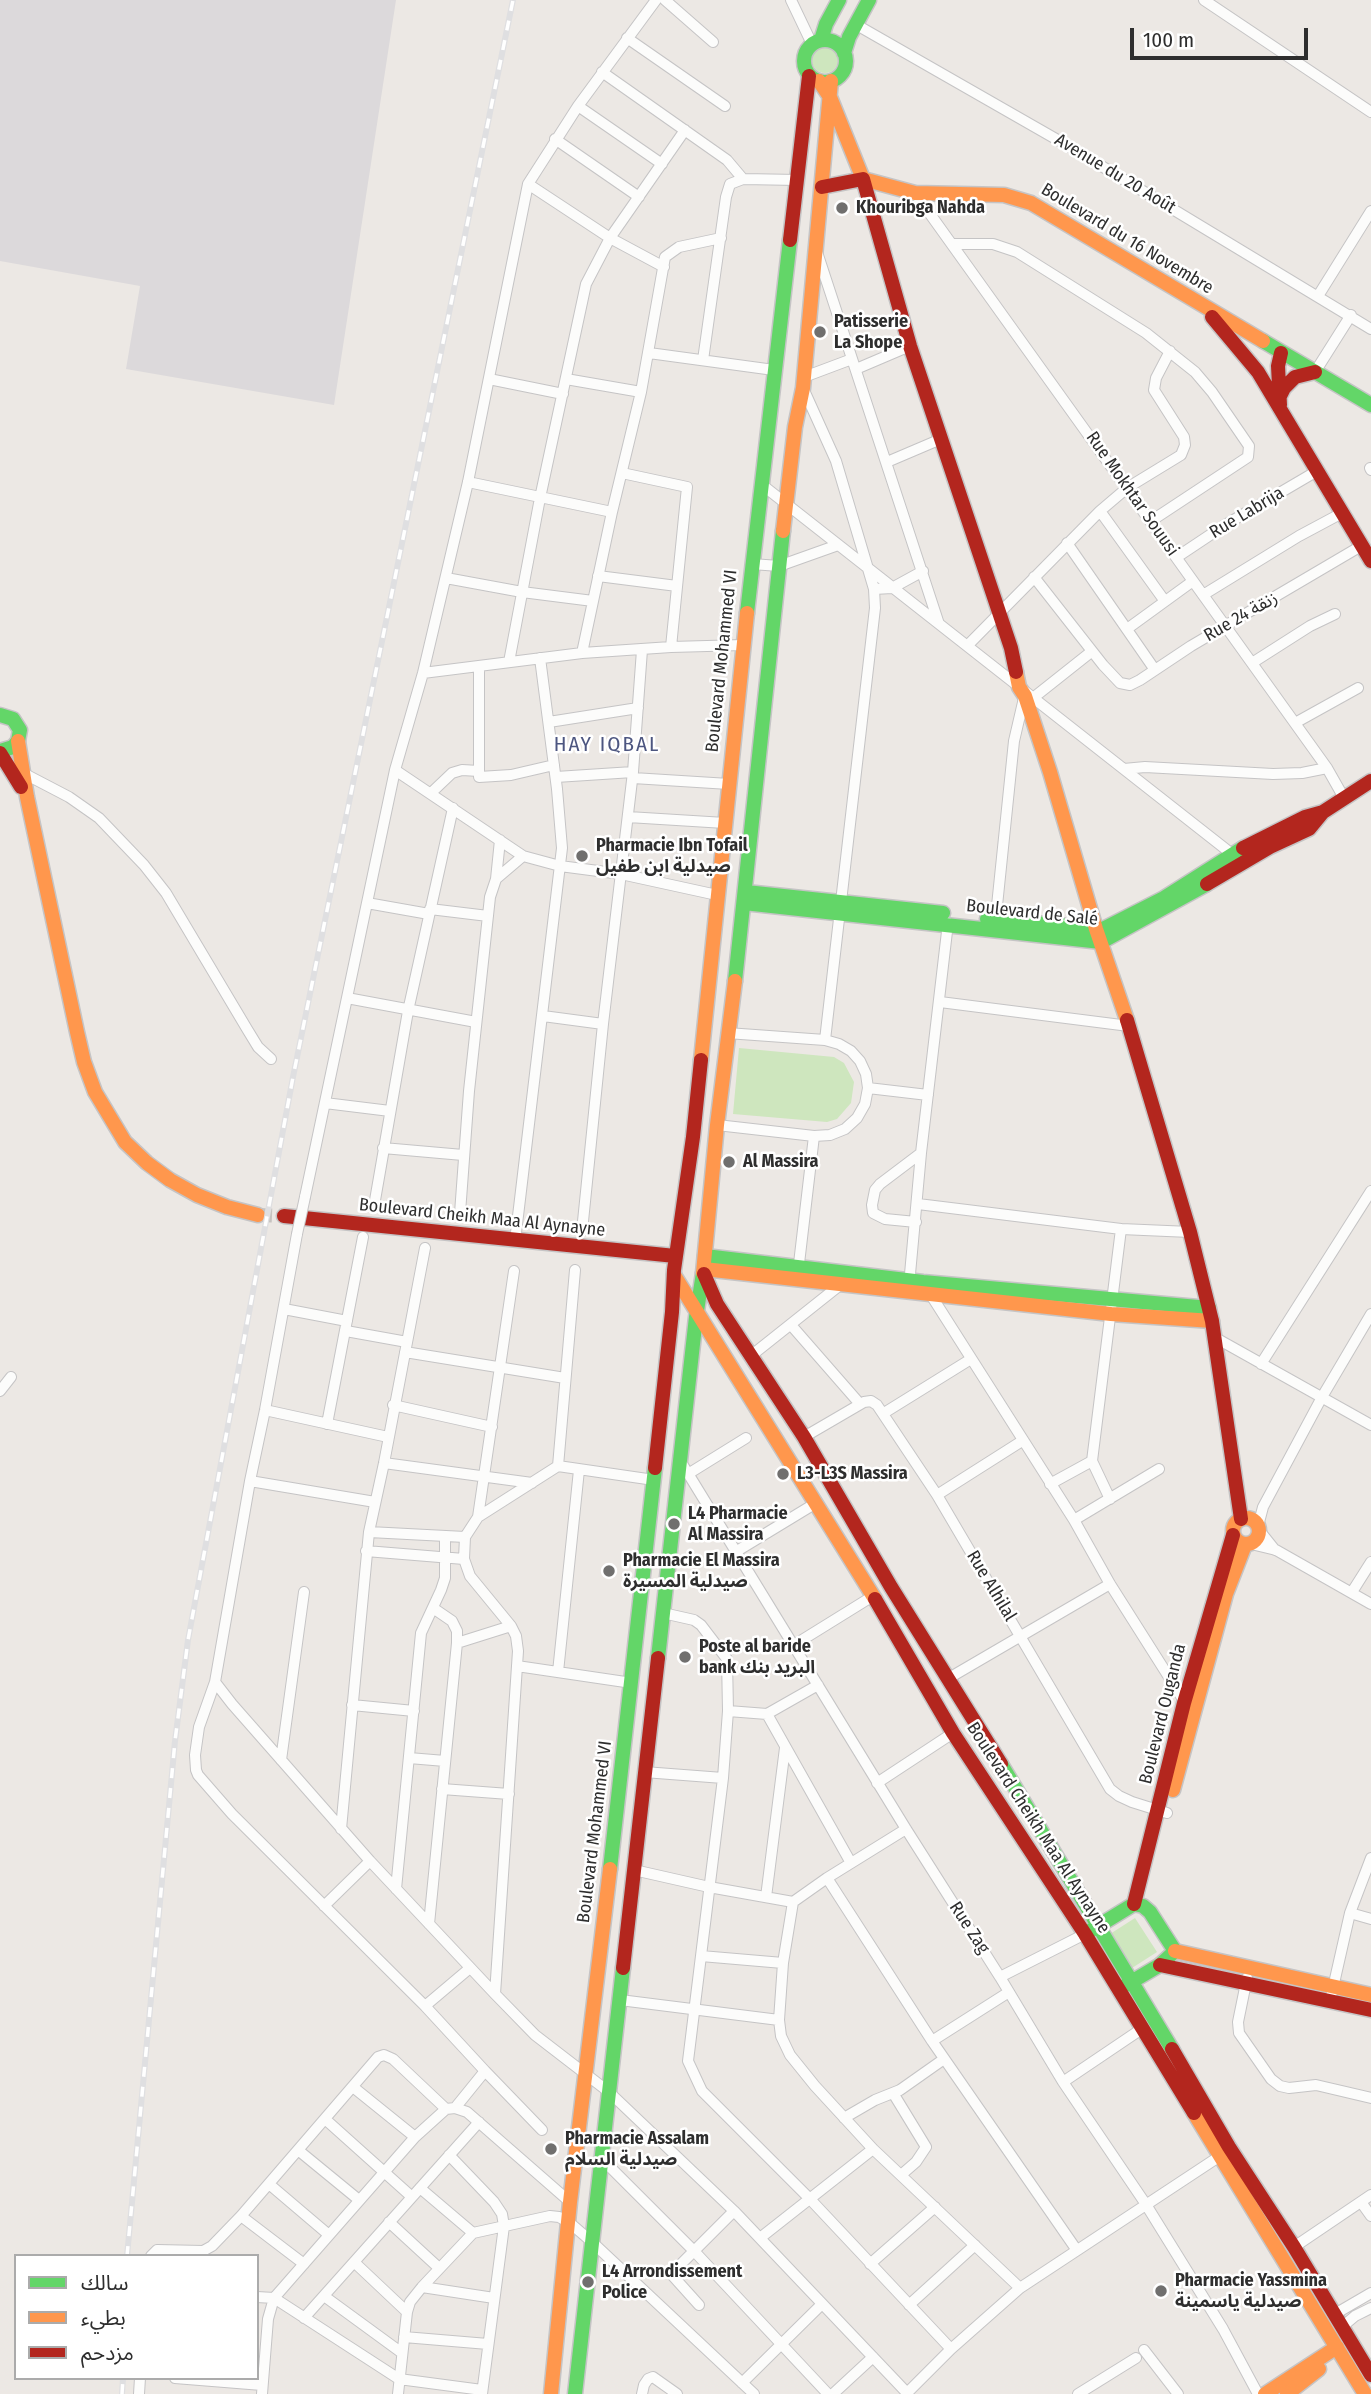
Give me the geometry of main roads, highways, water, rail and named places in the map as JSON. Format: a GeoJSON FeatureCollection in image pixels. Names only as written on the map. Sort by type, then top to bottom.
{"type":"FeatureCollection","features":[{"type":"Feature","properties":{"kind":"tunnel"},"geometry":{"type":"LineString","coordinates":[[258,1215],[284,1216]]}},
{"type":"Feature","properties":{"kind":"railway"},"geometry":{"type":"LineString","coordinates":[[127,2254],[175,1741],[188,1640],[293,1077],[513,0]]}},
{"type":"Feature","properties":{"kind":"railway"},"geometry":{"type":"LineString","coordinates":[[122,2394],[123,2380]]}},
{"type":"Feature","properties":{"kind":"place","name":"Khouribga Nahda"},"geometry":{"type":"Point","coordinates":[842,208]}},
{"type":"Feature","properties":{"kind":"place","name":"Patisserie La Shope"},"geometry":{"type":"Point","coordinates":[820,332]}},
{"type":"Feature","properties":{"kind":"place","name":"Pharmacie Ibn Tofail صيدلية ابن طفيل"},"geometry":{"type":"Point","coordinates":[582,856]}},
{"type":"Feature","properties":{"kind":"place","name":"Al Massira"},"geometry":{"type":"Point","coordinates":[729,1162]}},
{"type":"Feature","properties":{"kind":"place","name":"L3-L3S Massira"},"geometry":{"type":"Point","coordinates":[783,1474]}},
{"type":"Feature","properties":{"kind":"place","name":"L4 Pharmacie Al Massira"},"geometry":{"type":"Point","coordinates":[674,1524]}},
{"type":"Feature","properties":{"kind":"place","name":"Pharmacie El Massira صيدلية المسيرة"},"geometry":{"type":"Point","coordinates":[609,1571]}},
{"type":"Feature","properties":{"kind":"place","name":"Poste al baride bank البريد بنك"},"geometry":{"type":"Point","coordinates":[685,1657]}},
{"type":"Feature","properties":{"kind":"place","name":"Pharmacie Assalam صيدلية السلام"},"geometry":{"type":"Point","coordinates":[551,2149]}},
{"type":"Feature","properties":{"kind":"place","name":"L4 Arrondissement Police"},"geometry":{"type":"Point","coordinates":[588,2282]}},
{"type":"Feature","properties":{"kind":"place","name":"Pharmacie Yassmina صيدلية ياسمينة"},"geometry":{"type":"Point","coordinates":[1161,2291]}},
{"type":"Feature","properties":{"kind":"district","name":"HAY IQBAL"},"geometry":{"type":"Point","coordinates":[607,745]}}]}
